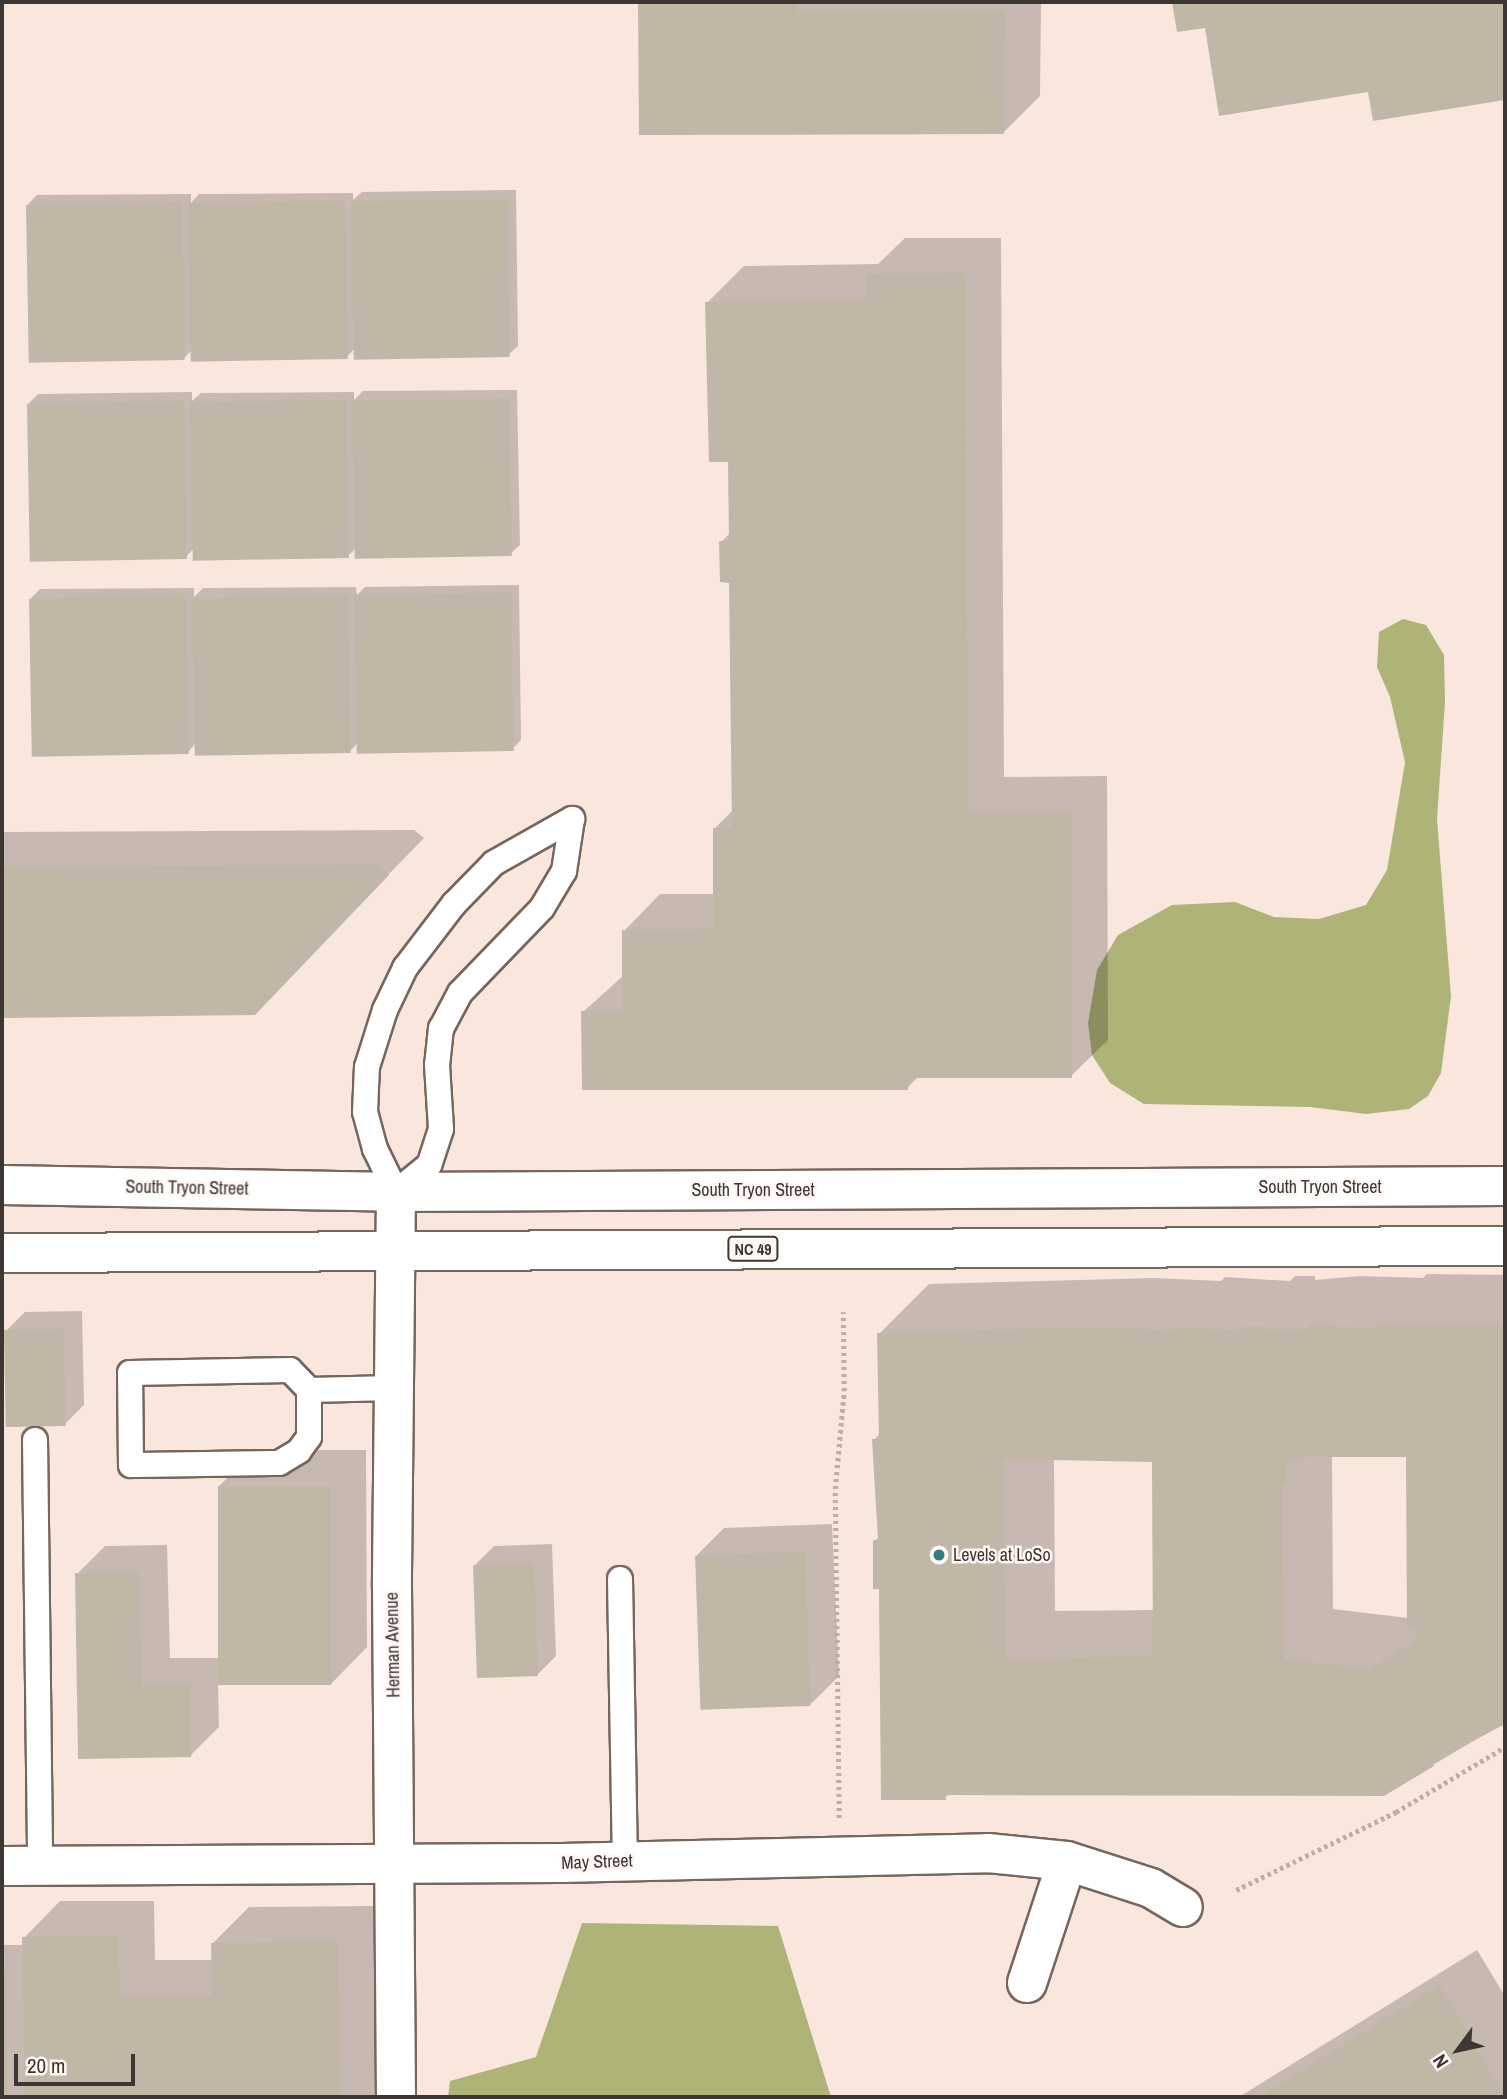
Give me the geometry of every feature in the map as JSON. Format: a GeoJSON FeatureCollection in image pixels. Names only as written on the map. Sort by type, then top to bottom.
{"type":"FeatureCollection","features":[{"type":"Feature","properties":{"kind":"main road","name":"South Tryon Street"},"geometry":{"type":"LineString","coordinates":[[2,1185],[396,1192],[1505,1186]]}},
{"type":"Feature","properties":{"kind":"main road","name":"Herman Avenue"},"geometry":{"type":"LineString","coordinates":[[396,1192],[396,2097]]}},
{"type":"Feature","properties":{"kind":"main road","name":"NC 49"},"geometry":{"type":"LineString","coordinates":[[2,1253],[1505,1246]]}},
{"type":"Feature","properties":{"kind":"main road","name":"May Street"},"geometry":{"type":"LineString","coordinates":[[2,1866],[625,1861],[988,1853],[1067,1861],[1152,1888],[1183,1907]]}},
{"type":"Feature","properties":{"kind":"main road"},"geometry":{"type":"LineString","coordinates":[[1027,1983],[1067,1861]]}},
{"type":"Feature","properties":{"kind":"lane"},"geometry":{"type":"LineString","coordinates":[[572,820],[564,871],[542,908],[460,993],[441,1028],[437,1065],[440,1129],[429,1165],[396,1192],[375,1149],[365,1112],[367,1067],[385,1010],[405,968],[454,904],[494,863],[572,820]]}},
{"type":"Feature","properties":{"kind":"lane"},"geometry":{"type":"LineString","coordinates":[[309,1390],[309,1437],[299,1451],[279,1463],[131,1465],[130,1373],[290,1370],[309,1390],[394,1388]]}},
{"type":"Feature","properties":{"kind":"lane"},"geometry":{"type":"LineString","coordinates":[[35,1440],[40,1866]]}},
{"type":"Feature","properties":{"kind":"lane"},"geometry":{"type":"LineString","coordinates":[[620,1578],[625,1861]]}},
{"type":"Feature","properties":{"kind":"path"},"geometry":{"type":"LineString","coordinates":[[840,1856],[835,1489],[844,1391],[844,1312]]}},
{"type":"Feature","properties":{"kind":"path"},"geometry":{"type":"LineString","coordinates":[[1236,1890],[1396,1812],[1505,1747]]}},
{"type":"Feature","properties":{"kind":"green space"},"geometry":{"type":"Polygon","coordinates":[[[1403,619],[1426,625],[1444,655],[1445,702],[1437,819],[1451,996],[1441,1073],[1428,1096],[1409,1109],[1366,1114],[1310,1107],[1144,1104],[1110,1083],[1092,1055],[1088,1023],[1097,970],[1118,935],[1172,905],[1235,902],[1274,917],[1319,919],[1366,905],[1387,870],[1405,762],[1390,697],[1377,667],[1379,632],[1403,619]]]}},
{"type":"Feature","properties":{"kind":"green space"},"geometry":{"type":"Polygon","coordinates":[[[582,1923],[778,1926],[831,2097],[448,2097],[450,2081],[536,2057],[582,1923]]]}},
{"type":"Feature","properties":{"kind":"building"},"geometry":{"type":"Polygon","coordinates":[[[638,2],[797,2],[797,13],[1005,12],[1004,134],[639,135],[638,2]]]}},
{"type":"Feature","properties":{"kind":"building"},"geometry":{"type":"Polygon","coordinates":[[[1172,2],[1505,2],[1505,100],[1373,121],[1368,92],[1219,116],[1205,28],[1177,32],[1172,2]]]}},
{"type":"Feature","properties":{"kind":"building"},"geometry":{"type":"Polygon","coordinates":[[[507,199],[510,357],[354,360],[351,202],[507,199]]]}},
{"type":"Feature","properties":{"kind":"building"},"geometry":{"type":"Polygon","coordinates":[[[345,201],[348,359],[191,362],[188,204],[345,201]]]}},
{"type":"Feature","properties":{"kind":"building"},"geometry":{"type":"Polygon","coordinates":[[[182,202],[185,360],[29,363],[26,205],[182,202]]]}},
{"type":"Feature","properties":{"kind":"building"},"geometry":{"type":"Polygon","coordinates":[[[965,273],[968,813],[1072,812],[1072,1078],[908,1078],[908,1090],[582,1090],[581,1011],[622,1011],[622,930],[713,929],[713,828],[732,828],[729,583],[720,582],[719,541],[729,541],[728,462],[709,462],[705,302],[867,299],[866,274],[965,273]]]}},
{"type":"Feature","properties":{"kind":"building"},"geometry":{"type":"Polygon","coordinates":[[[509,398],[512,556],[355,559],[352,401],[509,398]]]}},
{"type":"Feature","properties":{"kind":"building"},"geometry":{"type":"Polygon","coordinates":[[[346,400],[349,558],[193,561],[190,403],[346,400]]]}},
{"type":"Feature","properties":{"kind":"building"},"geometry":{"type":"Polygon","coordinates":[[[184,401],[187,559],[30,562],[27,404],[184,401]]]}},
{"type":"Feature","properties":{"kind":"building"},"geometry":{"type":"Polygon","coordinates":[[[511,593],[514,751],[357,754],[354,596],[511,593]]]}},
{"type":"Feature","properties":{"kind":"building"},"geometry":{"type":"Polygon","coordinates":[[[186,596],[189,754],[32,757],[29,599],[186,596]]]}},
{"type":"Feature","properties":{"kind":"building"},"geometry":{"type":"Polygon","coordinates":[[[348,596],[351,753],[195,756],[192,599],[348,596]]]}},
{"type":"Feature","properties":{"kind":"building"},"geometry":{"type":"Polygon","coordinates":[[[378,865],[389,875],[255,1015],[2,1018],[2,867],[378,865]]]}},
{"type":"Feature","properties":{"kind":"building","name":"Levels at LoSo"},"geometry":{"type":"Polygon","coordinates":[[[1375,1324],[1505,1326],[1505,1724],[1432,1763],[1434,1766],[1384,1796],[945,1795],[946,1800],[881,1800],[879,1589],[873,1589],[873,1540],[878,1540],[872,1439],[879,1439],[877,1333],[1102,1327],[1173,1331],[1173,1327],[1242,1331],[1242,1326],[1266,1326],[1266,1330],[1308,1329],[1308,1325],[1375,1328],[1375,1324]],[[1311,1457],[1286,1460],[1287,1484],[1282,1484],[1284,1659],[1369,1669],[1417,1639],[1417,1628],[1407,1628],[1406,1457],[1311,1457]],[[1003,1459],[1006,1660],[1153,1656],[1152,1462],[1003,1459]]]}},
{"type":"Feature","properties":{"kind":"building"},"geometry":{"type":"Polygon","coordinates":[[[64,1329],[66,1426],[6,1427],[4,1330],[64,1329]]]}},
{"type":"Feature","properties":{"kind":"building"},"geometry":{"type":"Polygon","coordinates":[[[218,1486],[331,1486],[331,1685],[218,1685],[218,1486]]]}},
{"type":"Feature","properties":{"kind":"building"},"geometry":{"type":"Polygon","coordinates":[[[805,1552],[810,1706],[700,1710],[695,1556],[805,1552]]]}},
{"type":"Feature","properties":{"kind":"building"},"geometry":{"type":"Polygon","coordinates":[[[534,1563],[538,1676],[477,1678],[473,1565],[534,1563]]]}},
{"type":"Feature","properties":{"kind":"building"},"geometry":{"type":"Polygon","coordinates":[[[139,1572],[142,1686],[190,1685],[191,1757],[78,1759],[75,1573],[139,1572]]]}},
{"type":"Feature","properties":{"kind":"building"},"geometry":{"type":"Polygon","coordinates":[[[118,1936],[120,1996],[212,1995],[211,1943],[338,1941],[341,2097],[25,2097],[22,1937],[118,1936]]]}},
{"type":"Feature","properties":{"kind":"building"},"geometry":{"type":"Polygon","coordinates":[[[2,1972],[6,1972],[7,2097],[2,2097],[2,1972]]]}},
{"type":"Feature","properties":{"kind":"building"},"geometry":{"type":"Polygon","coordinates":[[[1440,1985],[1505,2097],[1259,2097],[1440,1985]]]}},
{"type":"Feature","properties":{"kind":"place","name":"Levels at LoSo"},"geometry":{"type":"Point","coordinates":[939,1555]}}]}
